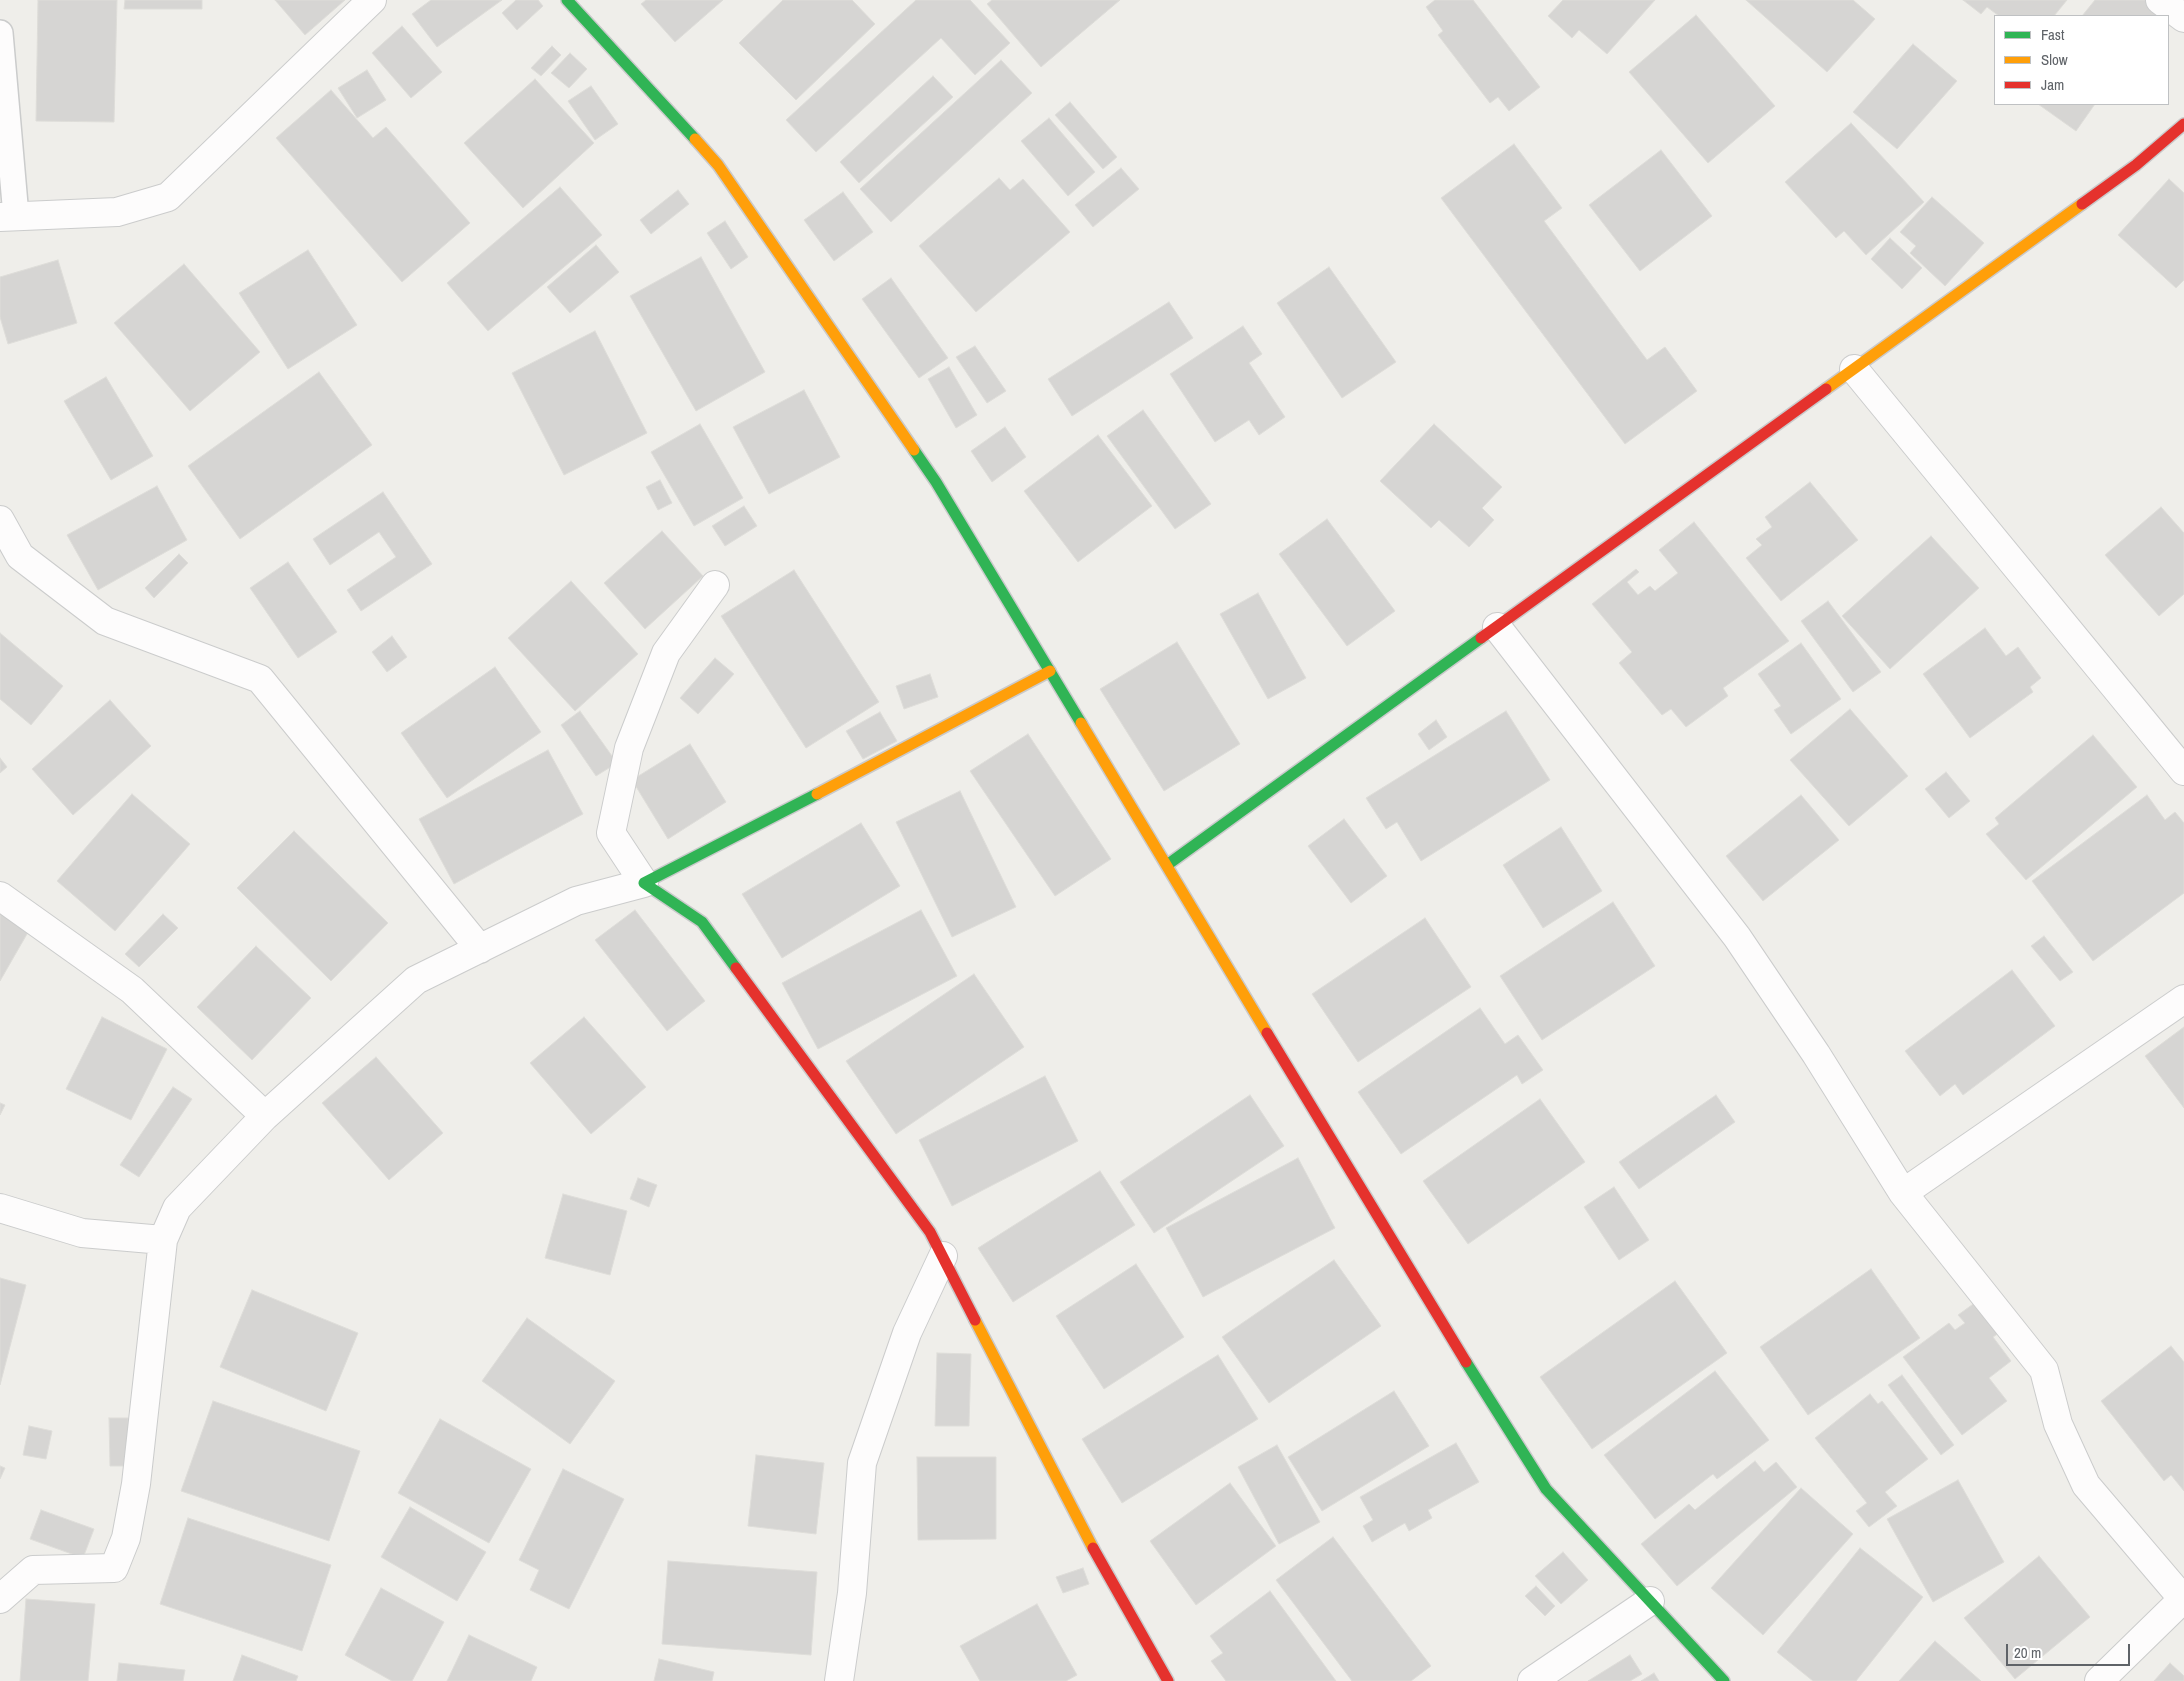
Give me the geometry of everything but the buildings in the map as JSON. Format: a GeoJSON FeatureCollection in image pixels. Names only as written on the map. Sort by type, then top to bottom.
{"type":"FeatureCollection","features":[{"type":"Feature","properties":{"kind":"street"},"geometry":{"type":"LineString","coordinates":[[8,216],[117,212],[168,196],[372,0]]}},
{"type":"Feature","properties":{"kind":"street"},"geometry":{"type":"LineString","coordinates":[[567,0],[718,165],[936,482],[1422,1291],[1546,1489],[1724,1681]]}},
{"type":"Feature","properties":{"kind":"street"},"geometry":{"type":"LineString","coordinates":[[2160,0],[2184,18]]}},
{"type":"Feature","properties":{"kind":"street"},"geometry":{"type":"LineString","coordinates":[[1167,865],[2136,166],[2184,124]]}},
{"type":"Feature","properties":{"kind":"street"},"geometry":{"type":"LineString","coordinates":[[1854,369],[2184,771]]}},
{"type":"Feature","properties":{"kind":"street"},"geometry":{"type":"LineString","coordinates":[[0,520],[20,556],[105,621],[260,679],[480,949]]}},
{"type":"Feature","properties":{"kind":"street"},"geometry":{"type":"LineString","coordinates":[[715,585],[666,653],[630,748],[612,833],[644,884],[702,922],[930,1232],[1110,1581],[1168,1681]]}},
{"type":"Feature","properties":{"kind":"street"},"geometry":{"type":"LineString","coordinates":[[1497,627],[1737,937],[1816,1054],[1903,1193],[2044,1370],[2058,1424],[2086,1485],[2184,1598],[2099,1681]]}},
{"type":"Feature","properties":{"kind":"street"},"geometry":{"type":"LineString","coordinates":[[0,1598],[33,1570],[114,1568],[126,1538],[136,1484],[163,1240],[177,1208],[265,1116],[416,980],[576,901],[644,884],[1050,671]]}},
{"type":"Feature","properties":{"kind":"street"},"geometry":{"type":"LineString","coordinates":[[0,896],[132,990],[265,1116]]}},
{"type":"Feature","properties":{"kind":"street"},"geometry":{"type":"LineString","coordinates":[[1903,1193],[2184,999]]}},
{"type":"Feature","properties":{"kind":"street"},"geometry":{"type":"LineString","coordinates":[[0,1208],[82,1233],[163,1240]]}},
{"type":"Feature","properties":{"kind":"street"},"geometry":{"type":"LineString","coordinates":[[839,1681],[852,1593],[862,1463],[907,1334],[943,1256]]}},
{"type":"Feature","properties":{"kind":"street"},"geometry":{"type":"LineString","coordinates":[[1532,1681],[1650,1601]]}},
{"type":"Feature","properties":{"kind":"lane"},"geometry":{"type":"LineString","coordinates":[[0,33],[8,216]]}},
{"type":"Feature","properties":{"kind":"traffic: fast"},"geometry":{"type":"LineString","coordinates":[[567,0],[695,139]]}},
{"type":"Feature","properties":{"kind":"traffic: fast"},"geometry":{"type":"LineString","coordinates":[[914,450],[936,482],[1081,723]]}},
{"type":"Feature","properties":{"kind":"traffic: fast"},"geometry":{"type":"LineString","coordinates":[[1167,865],[1481,638]]}},
{"type":"Feature","properties":{"kind":"traffic: fast"},"geometry":{"type":"LineString","coordinates":[[736,968],[702,922],[644,883],[817,794]]}},
{"type":"Feature","properties":{"kind":"traffic: fast"},"geometry":{"type":"LineString","coordinates":[[1466,1362],[1546,1489],[1724,1681]]}},
{"type":"Feature","properties":{"kind":"traffic: slow"},"geometry":{"type":"LineString","coordinates":[[695,139],[718,165],[914,450]]}},
{"type":"Feature","properties":{"kind":"traffic: slow"},"geometry":{"type":"LineString","coordinates":[[1826,389],[2082,204]]}},
{"type":"Feature","properties":{"kind":"traffic: slow"},"geometry":{"type":"LineString","coordinates":[[817,794],[1050,671]]}},
{"type":"Feature","properties":{"kind":"traffic: slow"},"geometry":{"type":"LineString","coordinates":[[1081,723],[1267,1033]]}},
{"type":"Feature","properties":{"kind":"traffic: slow"},"geometry":{"type":"LineString","coordinates":[[975,1320],[1093,1548]]}},
{"type":"Feature","properties":{"kind":"traffic: jam"},"geometry":{"type":"LineString","coordinates":[[2082,204],[2136,165],[2184,124]]}},
{"type":"Feature","properties":{"kind":"traffic: jam"},"geometry":{"type":"LineString","coordinates":[[1481,638],[1826,389]]}},
{"type":"Feature","properties":{"kind":"traffic: jam"},"geometry":{"type":"LineString","coordinates":[[736,968],[930,1232],[975,1320]]}},
{"type":"Feature","properties":{"kind":"traffic: jam"},"geometry":{"type":"LineString","coordinates":[[1267,1033],[1466,1362]]}},
{"type":"Feature","properties":{"kind":"traffic: jam"},"geometry":{"type":"LineString","coordinates":[[1093,1548],[1168,1681]]}}]}
